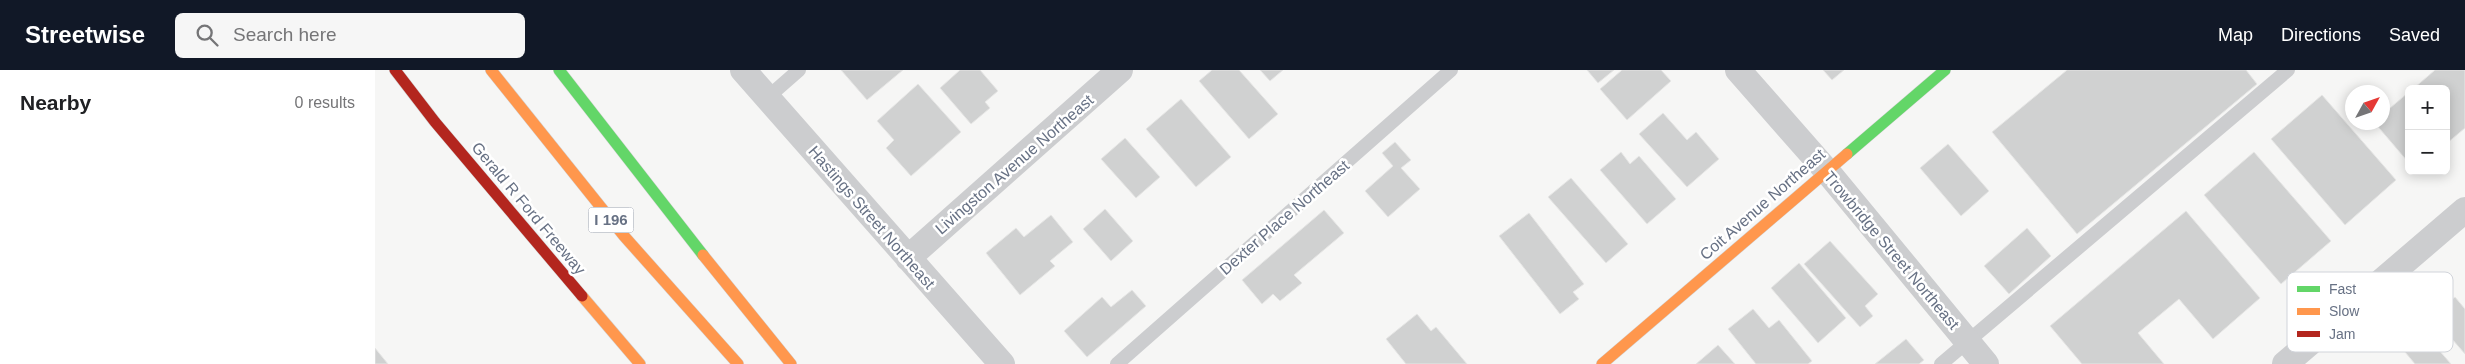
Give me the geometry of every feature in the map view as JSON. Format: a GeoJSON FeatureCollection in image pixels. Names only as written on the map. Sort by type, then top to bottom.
{"type":"FeatureCollection","features":[{"type":"Feature","properties":{"kind":"main road","name":"Gerald R Ford Freeway"},"geometry":{"type":"LineString","coordinates":[[395,70],[435,122],[640,364]]}},
{"type":"Feature","properties":{"kind":"main road","name":"I 196"},"geometry":{"type":"LineString","coordinates":[[491,70],[624,236],[738,364]]}},
{"type":"Feature","properties":{"kind":"main road"},"geometry":{"type":"LineString","coordinates":[[559,70],[646,184],[791,364]]}},
{"type":"Feature","properties":{"kind":"main road","name":"Coit Avenue Northeast"},"geometry":{"type":"LineString","coordinates":[[1601,364],[1945,70]]}},
{"type":"Feature","properties":{"kind":"street","name":"Hastings Street Northeast"},"geometry":{"type":"LineString","coordinates":[[743,70],[1002,364]]}},
{"type":"Feature","properties":{"kind":"street","name":"Livingston Avenue Northeast"},"geometry":{"type":"LineString","coordinates":[[908,258],[1120,70]]}},
{"type":"Feature","properties":{"kind":"street","name":"Trowbridge Street Northeast"},"geometry":{"type":"LineString","coordinates":[[1738,70],[1826,170],[1986,364]]}},
{"type":"Feature","properties":{"kind":"street"},"geometry":{"type":"LineString","coordinates":[[2393,272],[2465,210]]}},
{"type":"Feature","properties":{"kind":"street"},"geometry":{"type":"LineString","coordinates":[[2285,364],[2299,352]]}},
{"type":"Feature","properties":{"kind":"lane"},"geometry":{"type":"LineString","coordinates":[[767,98],[799,70]]}},
{"type":"Feature","properties":{"kind":"lane","name":"Dexter Place Northeast"},"geometry":{"type":"LineString","coordinates":[[1117,364],[1451,70]]}},
{"type":"Feature","properties":{"kind":"lane"},"geometry":{"type":"LineString","coordinates":[[1941,364],[2288,70]]}},
{"type":"Feature","properties":{"kind":"building"},"geometry":{"type":"Polygon","coordinates":[[[841,70],[903,70],[867,100],[841,70]]]}},
{"type":"Feature","properties":{"kind":"building"},"geometry":{"type":"Polygon","coordinates":[[[960,70],[980,70],[998,91],[985,102],[990,108],[971,124],[940,88],[960,70]]]}},
{"type":"Feature","properties":{"kind":"building"},"geometry":{"type":"Polygon","coordinates":[[[1212,70],[1239,70],[1278,114],[1249,139],[1199,81],[1212,70]]]}},
{"type":"Feature","properties":{"kind":"building"},"geometry":{"type":"Polygon","coordinates":[[[1260,70],[1283,70],[1270,81],[1260,70]]]}},
{"type":"Feature","properties":{"kind":"building"},"geometry":{"type":"Polygon","coordinates":[[[1587,70],[1614,70],[1598,83],[1587,70]]]}},
{"type":"Feature","properties":{"kind":"building"},"geometry":{"type":"Polygon","coordinates":[[[1622,70],[1661,70],[1671,81],[1627,120],[1600,89],[1622,70]]]}},
{"type":"Feature","properties":{"kind":"building"},"geometry":{"type":"Polygon","coordinates":[[[1823,70],[1844,70],[1832,80],[1823,70]]]}},
{"type":"Feature","properties":{"kind":"building"},"geometry":{"type":"Polygon","coordinates":[[[2067,70],[2246,70],[2257,84],[2077,234],[1992,132],[2067,70]]]}},
{"type":"Feature","properties":{"kind":"building"},"geometry":{"type":"Polygon","coordinates":[[[2435,70],[2465,70],[2465,128],[2450,141],[2450,85],[2418,85],[2435,70]]]}},
{"type":"Feature","properties":{"kind":"building"},"geometry":{"type":"Polygon","coordinates":[[[918,84],[961,132],[911,176],[886,148],[894,140],[877,121],[918,84]]]}},
{"type":"Feature","properties":{"kind":"building"},"geometry":{"type":"Polygon","coordinates":[[[2322,95],[2345,121],[2345,130],[2352,130],[2396,180],[2345,225],[2271,139],[2322,95]]]}},
{"type":"Feature","properties":{"kind":"building"},"geometry":{"type":"Polygon","coordinates":[[[2405,95],[2405,158],[2381,130],[2390,130],[2390,108],[2405,95]]]}},
{"type":"Feature","properties":{"kind":"building"},"geometry":{"type":"Polygon","coordinates":[[[1181,99],[1231,157],[1196,187],[1146,129],[1181,99]]]}},
{"type":"Feature","properties":{"kind":"building"},"geometry":{"type":"Polygon","coordinates":[[[1663,113],[1687,140],[1696,132],[1719,159],[1687,187],[1639,134],[1663,113]]]}},
{"type":"Feature","properties":{"kind":"building"},"geometry":{"type":"Polygon","coordinates":[[[1125,138],[1160,177],[1136,198],[1101,159],[1125,138]]]}},
{"type":"Feature","properties":{"kind":"building"},"geometry":{"type":"Polygon","coordinates":[[[1395,142],[1411,160],[1401,168],[1420,189],[1388,217],[1365,191],[1393,166],[1382,153],[1395,142]]]}},
{"type":"Feature","properties":{"kind":"building"},"geometry":{"type":"Polygon","coordinates":[[[1948,144],[1989,191],[1961,216],[1920,168],[1948,144]]]}},
{"type":"Feature","properties":{"kind":"building"},"geometry":{"type":"Polygon","coordinates":[[[1621,152],[1630,164],[1639,156],[1676,199],[1647,224],[1600,170],[1621,152]]]}},
{"type":"Feature","properties":{"kind":"building"},"geometry":{"type":"Polygon","coordinates":[[[2254,152],[2331,241],[2295,272],[2287,272],[2287,279],[2281,284],[2204,195],[2254,152]]]}},
{"type":"Feature","properties":{"kind":"building"},"geometry":{"type":"Polygon","coordinates":[[[1571,178],[1628,244],[1606,263],[1548,197],[1571,178]]]}},
{"type":"Feature","properties":{"kind":"building"},"geometry":{"type":"Polygon","coordinates":[[[1105,209],[1133,241],[1111,261],[1083,229],[1105,209]]]}},
{"type":"Feature","properties":{"kind":"building"},"geometry":{"type":"Polygon","coordinates":[[[1324,210],[1344,233],[1294,275],[1302,283],[1280,301],[1273,294],[1262,304],[1242,280],[1324,210]]]}},
{"type":"Feature","properties":{"kind":"building"},"geometry":{"type":"Polygon","coordinates":[[[2186,211],[2260,298],[2213,339],[2179,299],[2138,333],[2164,364],[2082,364],[2050,326],[2186,211]]]}},
{"type":"Feature","properties":{"kind":"building"},"geometry":{"type":"Polygon","coordinates":[[[1529,213],[1584,284],[1573,292],[1579,299],[1560,314],[1499,236],[1529,213]]]}},
{"type":"Feature","properties":{"kind":"building"},"geometry":{"type":"Polygon","coordinates":[[[1051,215],[1073,242],[1050,261],[1055,266],[1020,295],[986,253],[1016,228],[1024,237],[1051,215]]]}},
{"type":"Feature","properties":{"kind":"building"},"geometry":{"type":"Polygon","coordinates":[[[2027,228],[2051,256],[2009,294],[1984,266],[2027,228]]]}},
{"type":"Feature","properties":{"kind":"building"},"geometry":{"type":"Polygon","coordinates":[[[1830,241],[1878,294],[1865,306],[1873,316],[1860,327],[1804,264],[1830,241]]]}},
{"type":"Feature","properties":{"kind":"building"},"geometry":{"type":"Polygon","coordinates":[[[1799,263],[1846,318],[1818,343],[1771,288],[1799,263]]]}},
{"type":"Feature","properties":{"kind":"building"},"geometry":{"type":"Polygon","coordinates":[[[1132,290],[1146,306],[1087,357],[1064,331],[1102,297],[1111,307],[1132,290]]]}},
{"type":"Feature","properties":{"kind":"building"},"geometry":{"type":"Polygon","coordinates":[[[2455,297],[2465,309],[2465,354],[2453,340],[2453,299],[2455,297]]]}},
{"type":"Feature","properties":{"kind":"building"},"geometry":{"type":"Polygon","coordinates":[[[1753,309],[1769,328],[1779,320],[1812,361],[1808,364],[1756,364],[1728,329],[1753,309]]]}},
{"type":"Feature","properties":{"kind":"building"},"geometry":{"type":"Polygon","coordinates":[[[1417,314],[1431,331],[1436,327],[1467,364],[1406,364],[1386,339],[1417,314]]]}},
{"type":"Feature","properties":{"kind":"building"},"geometry":{"type":"Polygon","coordinates":[[[1906,339],[1924,360],[1919,364],[1875,364],[1906,339]]]}},
{"type":"Feature","properties":{"kind":"building"},"geometry":{"type":"Polygon","coordinates":[[[1718,345],[1735,364],[1696,364],[1718,345]]]}},
{"type":"Feature","properties":{"kind":"building"},"geometry":{"type":"Polygon","coordinates":[[[375,348],[388,364],[375,364],[375,348]]]}},
{"type":"Feature","properties":{"kind":"building"},"geometry":{"type":"Polygon","coordinates":[[[2405,352],[2441,352],[2451,364],[2415,364],[2405,352]]]}},
{"type":"Feature","properties":{"kind":"traffic: fast"},"geometry":{"type":"LineString","coordinates":[[559,70],[703,255]]}},
{"type":"Feature","properties":{"kind":"traffic: fast"},"geometry":{"type":"LineString","coordinates":[[1847,154],[1945,70]]}},
{"type":"Feature","properties":{"kind":"traffic: slow"},"geometry":{"type":"LineString","coordinates":[[491,70],[624,236],[738,364]]}},
{"type":"Feature","properties":{"kind":"traffic: slow"},"geometry":{"type":"LineString","coordinates":[[1602,364],[1847,154]]}},
{"type":"Feature","properties":{"kind":"traffic: slow"},"geometry":{"type":"LineString","coordinates":[[703,255],[791,364]]}},
{"type":"Feature","properties":{"kind":"traffic: slow"},"geometry":{"type":"LineString","coordinates":[[582,296],[640,364]]}},
{"type":"Feature","properties":{"kind":"traffic: jam"},"geometry":{"type":"LineString","coordinates":[[395,70],[435,122],[582,296]]}}]}
